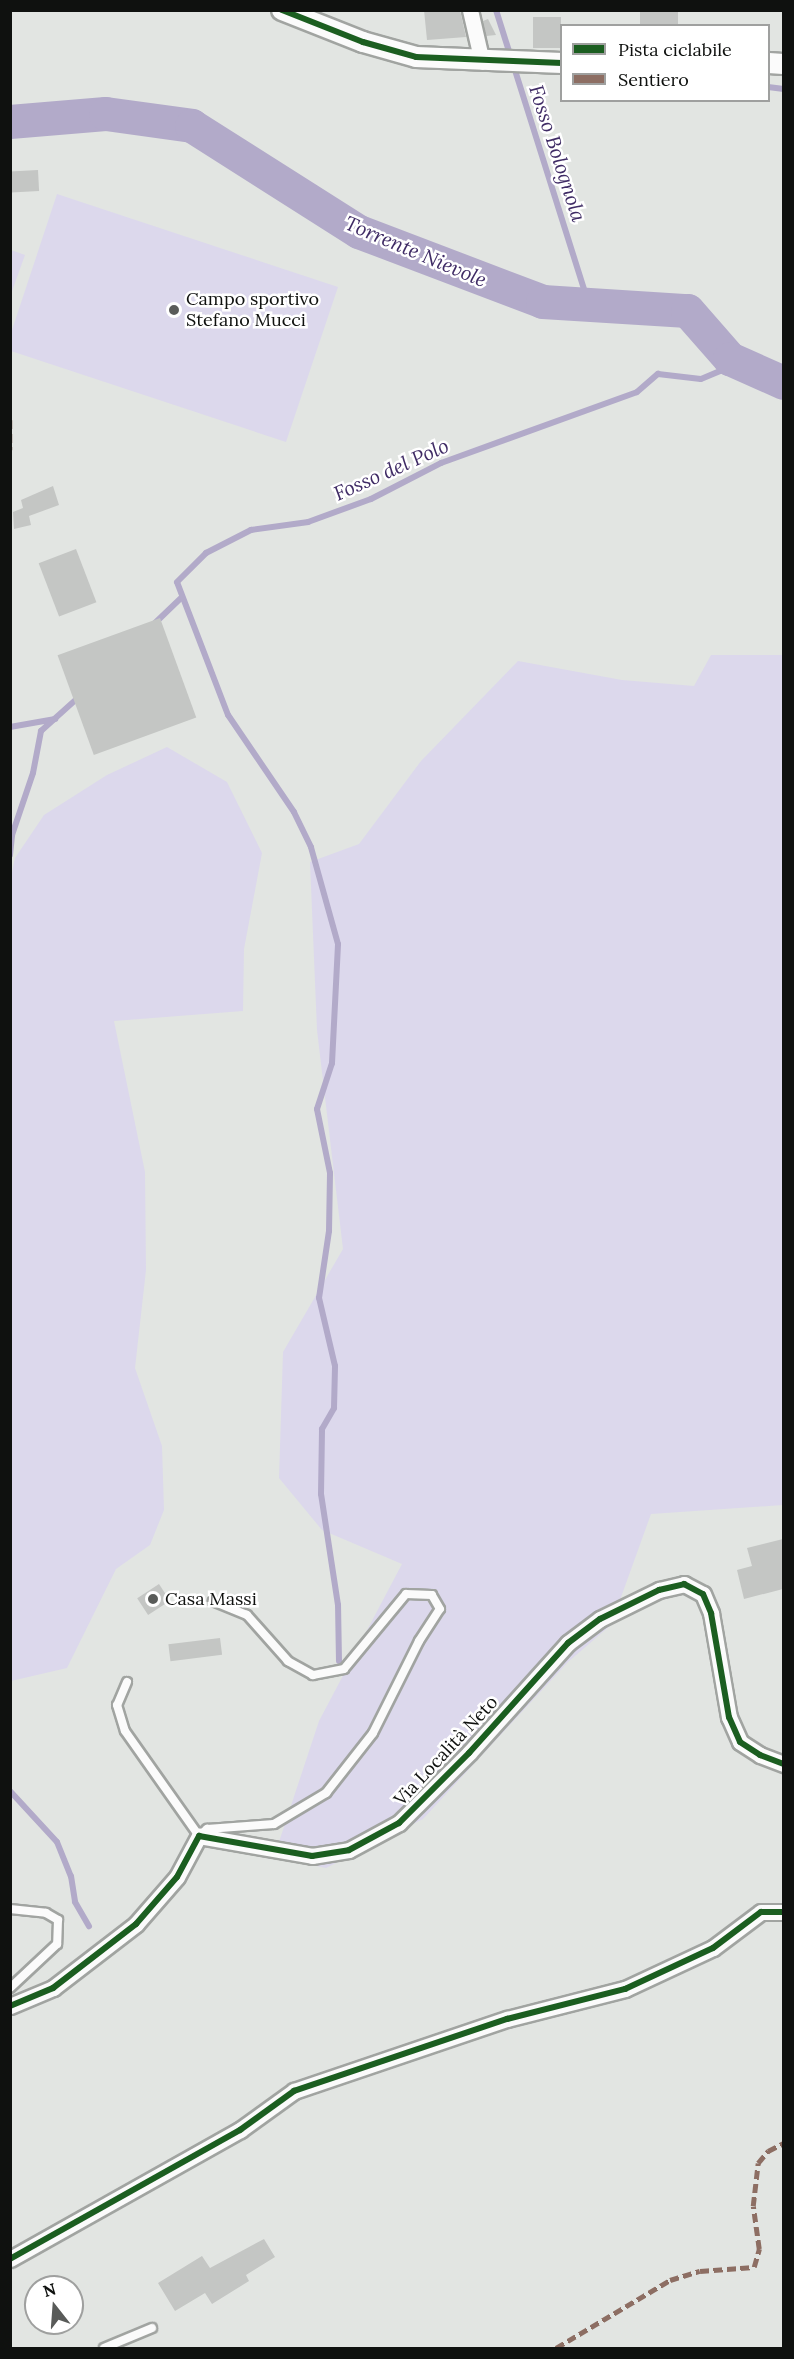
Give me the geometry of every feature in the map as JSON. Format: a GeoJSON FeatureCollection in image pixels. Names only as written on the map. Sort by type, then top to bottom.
{"type":"FeatureCollection","features":[{"type":"Feature","properties":{"kind":"street"},"geometry":{"type":"LineString","coordinates":[[282,10],[363,42],[416,57],[490,62],[560,63]]}},
{"type":"Feature","properties":{"kind":"street"},"geometry":{"type":"LineString","coordinates":[[470,10],[490,62]]}},
{"type":"Feature","properties":{"kind":"street","name":"Via Località Neto"},"geometry":{"type":"LineString","coordinates":[[199,1836],[312,1856],[349,1850],[399,1822],[469,1754],[568,1643],[600,1619],[659,1590],[684,1584],[703,1594],[711,1613],[729,1717],[741,1742],[760,1755],[783,1764]]}},
{"type":"Feature","properties":{"kind":"street"},"geometry":{"type":"LineString","coordinates":[[10,2006],[53,1988],[136,1924],[177,1877],[199,1836]]}},
{"type":"Feature","properties":{"kind":"street"},"geometry":{"type":"LineString","coordinates":[[10,2259],[240,2130],[294,2091],[507,2019],[625,1989],[713,1948],[761,1912],[783,1912]]}},
{"type":"Feature","properties":{"kind":"lane"},"geometry":{"type":"LineString","coordinates":[[127,1682],[117,1705],[125,1731],[199,1836],[207,1829],[274,1824],[326,1792],[374,1733],[419,1641],[440,1609],[432,1595],[406,1594],[344,1669],[313,1675],[288,1661],[247,1615],[213,1601]]}},
{"type":"Feature","properties":{"kind":"lane"},"geometry":{"type":"LineString","coordinates":[[10,1909],[46,1913],[58,1920],[57,1944],[10,1988]]}},
{"type":"Feature","properties":{"kind":"lane"},"geometry":{"type":"LineString","coordinates":[[104,2349],[152,2328]]}},
{"type":"Feature","properties":{"kind":"shaded area","name":"Campo sportivo Stefano Mucci"},"geometry":{"type":"Polygon","coordinates":[[[57,194],[338,287],[286,442],[11,351],[11,333],[57,194]]]}},
{"type":"Feature","properties":{"kind":"shaded area"},"geometry":{"type":"Polygon","coordinates":[[[10,250],[25,255],[11,294],[10,250]]]}},
{"type":"Feature","properties":{"kind":"shaded area"},"geometry":{"type":"Polygon","coordinates":[[[711,655],[783,655],[783,1505],[651,1514],[611,1625],[568,1662],[423,1819],[326,1868],[274,1857],[319,1721],[402,1564],[322,1530],[279,1478],[283,1352],[343,1249],[317,1030],[310,862],[359,844],[421,761],[518,661],[622,680],[694,686],[711,655]]]}},
{"type":"Feature","properties":{"kind":"shaded area"},"geometry":{"type":"Polygon","coordinates":[[[167,747],[227,782],[262,853],[244,949],[243,1011],[114,1021],[145,1172],[146,1270],[135,1368],[162,1446],[164,1510],[150,1545],[116,1569],[67,1668],[11,1681],[11,877],[15,858],[44,815],[107,775],[167,747]]]}},
{"type":"Feature","properties":{"kind":"building"},"geometry":{"type":"Polygon","coordinates":[[[424,10],[460,10],[466,37],[427,40],[424,10]]]}},
{"type":"Feature","properties":{"kind":"building"},"geometry":{"type":"Polygon","coordinates":[[[640,10],[678,10],[678,24],[640,24],[640,10]]]}},
{"type":"Feature","properties":{"kind":"building"},"geometry":{"type":"Polygon","coordinates":[[[533,17],[561,17],[560,48],[533,48],[533,17]]]}},
{"type":"Feature","properties":{"kind":"building"},"geometry":{"type":"Polygon","coordinates":[[[488,19],[496,35],[486,36],[483,21],[488,19]]]}},
{"type":"Feature","properties":{"kind":"building"},"geometry":{"type":"Polygon","coordinates":[[[38,170],[39,191],[11,192],[10,171],[38,170]]]}},
{"type":"Feature","properties":{"kind":"building"},"geometry":{"type":"Polygon","coordinates":[[[53,486],[59,505],[29,516],[31,525],[14,529],[13,512],[23,508],[21,500],[53,486]]]}},
{"type":"Feature","properties":{"kind":"building"},"geometry":{"type":"Polygon","coordinates":[[[76,549],[96,602],[59,617],[39,563],[76,549]]]}},
{"type":"Feature","properties":{"kind":"building"},"geometry":{"type":"Polygon","coordinates":[[[160,618],[196,718],[94,755],[58,655],[160,618]]]}},
{"type":"Feature","properties":{"kind":"building"},"geometry":{"type":"Polygon","coordinates":[[[783,1539],[783,1589],[744,1599],[737,1570],[752,1566],[747,1548],[783,1539]]]}},
{"type":"Feature","properties":{"kind":"building","name":"Casa Massi"},"geometry":{"type":"Polygon","coordinates":[[[159,1584],[170,1601],[148,1615],[137,1598],[159,1584]]]}},
{"type":"Feature","properties":{"kind":"building"},"geometry":{"type":"Polygon","coordinates":[[[220,1638],[222,1655],[170,1661],[168,1644],[220,1638]]]}},
{"type":"Feature","properties":{"kind":"building"},"geometry":{"type":"Polygon","coordinates":[[[264,2239],[275,2257],[246,2275],[249,2281],[212,2304],[205,2293],[175,2311],[158,2283],[202,2256],[210,2268],[264,2239]]]}},
{"type":"Feature","properties":{"kind":"waterway","name":"Fosso Bolognola"},"geometry":{"type":"LineString","coordinates":[[496,10],[589,305]]}},
{"type":"Feature","properties":{"kind":"waterway"},"geometry":{"type":"LineString","coordinates":[[770,87],[784,89]]}},
{"type":"Feature","properties":{"kind":"waterway","name":"Torrente Nievole"},"geometry":{"type":"LineString","coordinates":[[10,122],[106,114],[192,126],[359,232],[543,302],[688,311],[730,359],[784,383]]}},
{"type":"Feature","properties":{"kind":"waterway"},"geometry":{"type":"LineString","coordinates":[[339,1661],[338,1605],[321,1494],[322,1429],[334,1408],[335,1366],[319,1298],[329,1231],[330,1173],[317,1109],[332,1063],[338,944],[311,847],[294,812],[228,715],[177,582],[206,553],[251,530],[308,522],[371,499],[441,463],[637,392],[658,374],[701,379],[739,363]]}},
{"type":"Feature","properties":{"kind":"waterway","name":"Fosso del Polo"},"geometry":{"type":"LineString","coordinates":[[155,623],[182,597]]}},
{"type":"Feature","properties":{"kind":"waterway","name":"Fosso del Polo"},"geometry":{"type":"LineString","coordinates":[[10,855],[12,835],[33,773],[41,731],[81,695]]}},
{"type":"Feature","properties":{"kind":"waterway"},"geometry":{"type":"LineString","coordinates":[[10,727],[55,719]]}},
{"type":"Feature","properties":{"kind":"waterway","name":"Fosso del Polo"},"geometry":{"type":"LineString","coordinates":[[10,1791],[57,1842],[71,1876],[75,1902],[89,1926]]}},
{"type":"Feature","properties":{"kind":"marked path"},"geometry":{"type":"LineString","coordinates":[[10,420],[10,450]]}},
{"type":"Feature","properties":{"kind":"marked path"},"geometry":{"type":"LineString","coordinates":[[556,2348],[670,2280],[700,2271],[754,2267],[759,2249],[753,2206],[758,2163],[768,2151],[784,2143]]}},
{"type":"Feature","properties":{"kind":"cycle path"},"geometry":{"type":"LineString","coordinates":[[282,10],[363,42],[416,57],[560,63]]}},
{"type":"Feature","properties":{"kind":"cycle path"},"geometry":{"type":"LineString","coordinates":[[10,2006],[53,1988],[136,1924],[177,1877],[199,1836],[312,1856],[349,1850],[399,1823],[469,1753],[568,1643],[600,1619],[659,1590],[684,1584],[703,1594],[711,1613],[729,1717],[740,1742],[760,1755],[784,1764]]}},
{"type":"Feature","properties":{"kind":"cycle path"},"geometry":{"type":"LineString","coordinates":[[10,2259],[240,2130],[294,2091],[507,2019],[625,1989],[713,1948],[761,1912],[784,1912]]}},
{"type":"Feature","properties":{"kind":"place","name":"Campo sportivo Stefano Mucci"},"geometry":{"type":"Point","coordinates":[174,310]}},
{"type":"Feature","properties":{"kind":"place","name":"Casa Massi"},"geometry":{"type":"Point","coordinates":[153,1599]}}]}
